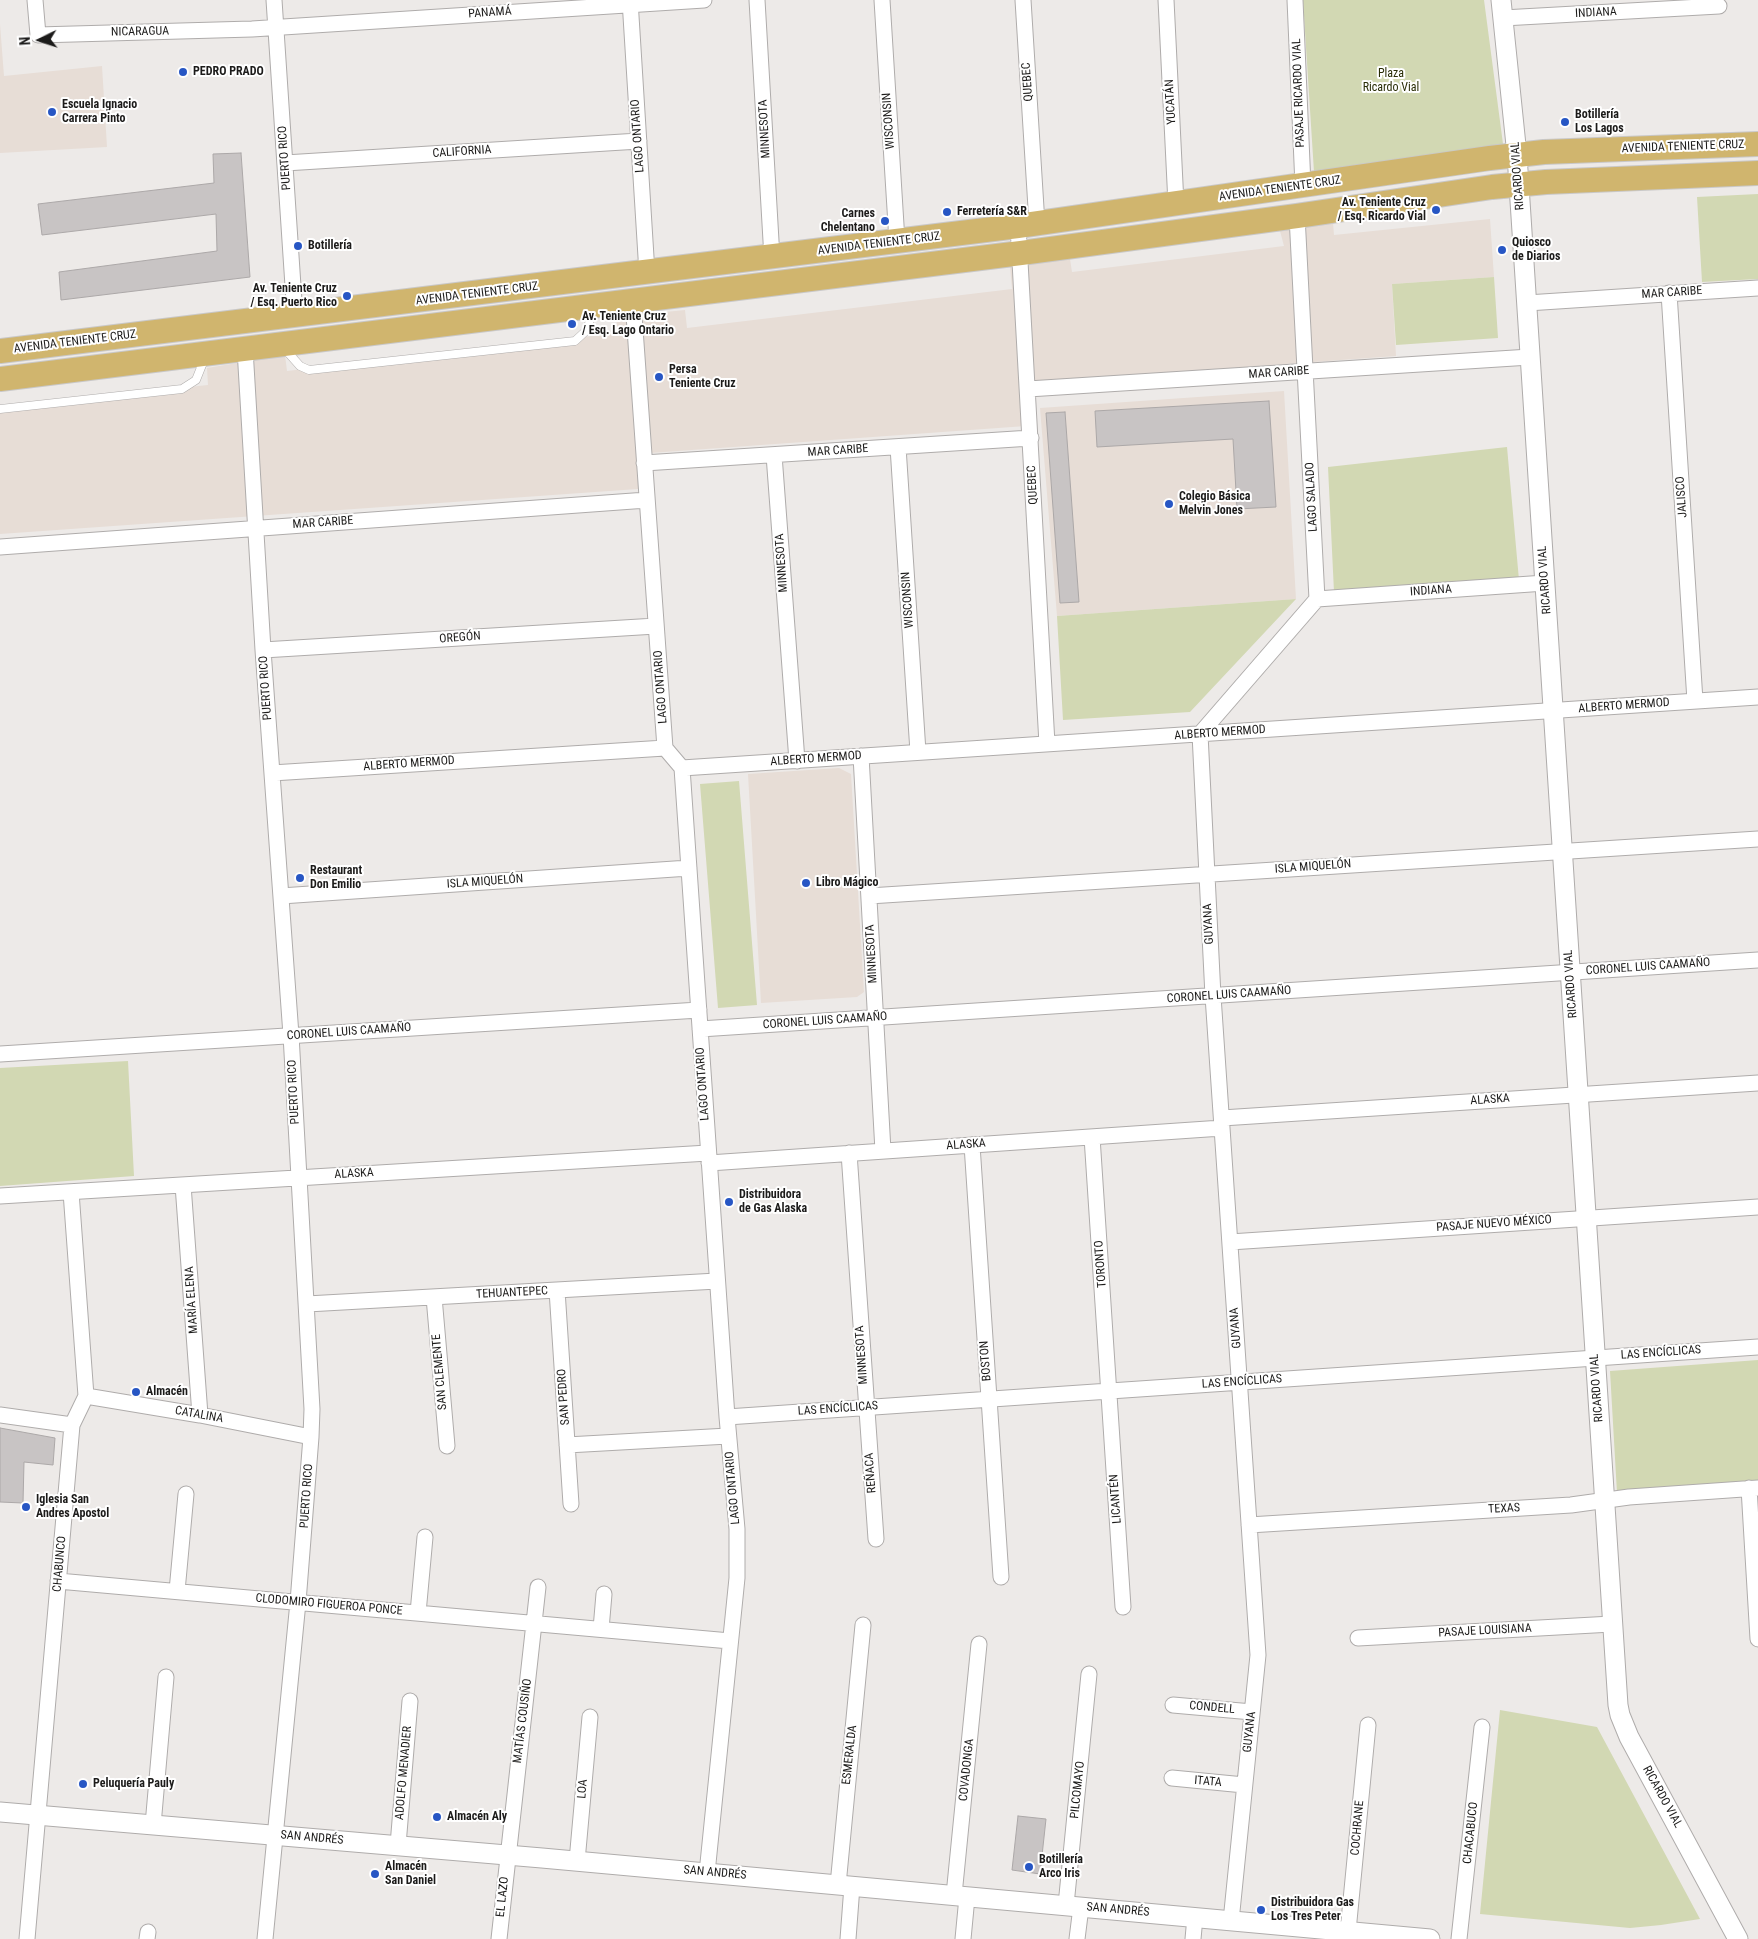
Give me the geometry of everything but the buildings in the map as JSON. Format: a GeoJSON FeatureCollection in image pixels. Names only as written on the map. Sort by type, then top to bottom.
{"type":"FeatureCollection","features":[{"type":"Feature","properties":{"kind":"main road","name":"AVENIDA TENIENTE CRUZ"},"geometry":{"type":"LineString","coordinates":[[0,351],[772,258],[1028,225],[1517,155],[1758,144]]}},
{"type":"Feature","properties":{"kind":"main road"},"geometry":{"type":"LineString","coordinates":[[0,379],[1021,253],[1519,184],[1758,173]]}},
{"type":"Feature","properties":{"kind":"street","name":"NICARAGUA"},"geometry":{"type":"LineString","coordinates":[[35,0],[38,35],[276,27]]}},
{"type":"Feature","properties":{"kind":"street","name":"PUERTO RICO"},"geometry":{"type":"LineString","coordinates":[[274,0],[295,316]]}},
{"type":"Feature","properties":{"kind":"street","name":"PANAMÁ"},"geometry":{"type":"LineString","coordinates":[[276,27],[630,2],[704,0]]}},
{"type":"Feature","properties":{"kind":"street","name":"MINNESOTA"},"geometry":{"type":"LineString","coordinates":[[758,0],[772,258]]}},
{"type":"Feature","properties":{"kind":"street","name":"WISCONSIN"},"geometry":{"type":"LineString","coordinates":[[882,0],[897,241]]}},
{"type":"Feature","properties":{"kind":"street","name":"QUEBEC"},"geometry":{"type":"LineString","coordinates":[[1023,0],[1028,225],[1021,253],[1047,744]]}},
{"type":"Feature","properties":{"kind":"street","name":"YUCATÁN"},"geometry":{"type":"LineString","coordinates":[[1166,0],[1176,204]]}},
{"type":"Feature","properties":{"kind":"street","name":"PASAJE RICARDO VIAL"},"geometry":{"type":"LineString","coordinates":[[1295,0],[1303,186]]}},
{"type":"Feature","properties":{"kind":"street","name":"LAGO ONTARIO"},"geometry":{"type":"LineString","coordinates":[[630,2],[647,273]]}},
{"type":"Feature","properties":{"kind":"street","name":"INDIANA"},"geometry":{"type":"LineString","coordinates":[[1502,9],[1719,6]]}},
{"type":"Feature","properties":{"kind":"street","name":"RICARDO VIAL"},"geometry":{"type":"LineString","coordinates":[[1502,9],[1519,184],[1618,1705],[1623,1724],[1731,1937]]}},
{"type":"Feature","properties":{"kind":"street","name":"CALIFORNIA"},"geometry":{"type":"LineString","coordinates":[[285,163],[639,140]]}},
{"type":"Feature","properties":{"kind":"street","name":"LAGO SALADO"},"geometry":{"type":"LineString","coordinates":[[1297,216],[1317,599]]}},
{"type":"Feature","properties":{"kind":"street","name":"MAR CARIBE"},"geometry":{"type":"LineString","coordinates":[[1527,303],[1758,288]]}},
{"type":"Feature","properties":{"kind":"street","name":"JALISCO"},"geometry":{"type":"LineString","coordinates":[[1669,294],[1695,702]]}},
{"type":"Feature","properties":{"kind":"street","name":"LAGO ONTARIO"},"geometry":{"type":"LineString","coordinates":[[633,301],[665,748]]}},
{"type":"Feature","properties":{"kind":"street","name":"PUERTO RICO"},"geometry":{"type":"LineString","coordinates":[[245,349],[263,650],[291,1035],[311,1382],[311,1437],[298,1602],[265,1939]]}},
{"type":"Feature","properties":{"kind":"street","name":"MAR CARIBE"},"geometry":{"type":"LineString","coordinates":[[1028,390],[1530,357]]}},
{"type":"Feature","properties":{"kind":"street","name":"MAR CARIBE"},"geometry":{"type":"LineString","coordinates":[[644,463],[1031,438]]}},
{"type":"Feature","properties":{"kind":"street","name":"WISCONSIN"},"geometry":{"type":"LineString","coordinates":[[898,447],[918,752]]}},
{"type":"Feature","properties":{"kind":"street","name":"MINNESOTA"},"geometry":{"type":"LineString","coordinates":[[774,455],[797,761]]}},
{"type":"Feature","properties":{"kind":"street","name":"MAR CARIBE"},"geometry":{"type":"LineString","coordinates":[[0,547],[647,500]]}},
{"type":"Feature","properties":{"kind":"street","name":"INDIANA"},"geometry":{"type":"LineString","coordinates":[[1317,599],[1545,583]]}},
{"type":"Feature","properties":{"kind":"street"},"geometry":{"type":"LineString","coordinates":[[1200,734],[1317,599]]}},
{"type":"Feature","properties":{"kind":"street","name":"OREGÓN"},"geometry":{"type":"LineString","coordinates":[[263,650],[656,626]]}},
{"type":"Feature","properties":{"kind":"street","name":"ALBERTO MERMOD"},"geometry":{"type":"LineString","coordinates":[[682,768],[1758,697]]}},
{"type":"Feature","properties":{"kind":"street","name":"GUYANA"},"geometry":{"type":"LineString","coordinates":[[1200,734],[1213,996],[1258,1655],[1231,1921]]}},
{"type":"Feature","properties":{"kind":"street","name":"ALBERTO MERMOD"},"geometry":{"type":"LineString","coordinates":[[272,773],[665,748]]}},
{"type":"Feature","properties":{"kind":"street"},"geometry":{"type":"LineString","coordinates":[[665,748],[682,768]]}},
{"type":"Feature","properties":{"kind":"street","name":"MINNESOTA"},"geometry":{"type":"LineString","coordinates":[[861,756],[883,1151]]}},
{"type":"Feature","properties":{"kind":"street","name":"LAGO ONTARIO"},"geometry":{"type":"LineString","coordinates":[[682,768],[728,1436],[737,1529],[737,1554],[730,1641],[708,1873]]}},
{"type":"Feature","properties":{"kind":"street","name":"ISLA MIQUELÓN"},"geometry":{"type":"LineString","coordinates":[[869,896],[1758,839]]}},
{"type":"Feature","properties":{"kind":"street","name":"ISLA MIQUELÓN"},"geometry":{"type":"LineString","coordinates":[[281,896],[689,868]]}},
{"type":"Feature","properties":{"kind":"street","name":"CORONEL LUIS CAAMAÑO"},"geometry":{"type":"LineString","coordinates":[[700,1029],[1758,960]]}},
{"type":"Feature","properties":{"kind":"street","name":"CORONEL LUIS CAAMAÑO"},"geometry":{"type":"LineString","coordinates":[[0,1054],[698,1010]]}},
{"type":"Feature","properties":{"kind":"street","name":"ALASKA"},"geometry":{"type":"LineString","coordinates":[[0,1196],[299,1178],[883,1151],[1092,1136],[1222,1123],[1578,1095],[1758,1083]]}},
{"type":"Feature","properties":{"kind":"street","name":"TORONTO"},"geometry":{"type":"LineString","coordinates":[[1092,1136],[1110,1391]]}},
{"type":"Feature","properties":{"kind":"street","name":"BOSTON"},"geometry":{"type":"LineString","coordinates":[[972,1145],[1001,1577]]}},
{"type":"Feature","properties":{"kind":"street","name":"MINNESOTA"},"geometry":{"type":"LineString","coordinates":[[850,1153],[866,1407]]}},
{"type":"Feature","properties":{"kind":"street","name":"MARÍA ELENA"},"geometry":{"type":"LineString","coordinates":[[183,1185],[200,1415]]}},
{"type":"Feature","properties":{"kind":"street","name":"CHABUNCO"},"geometry":{"type":"LineString","coordinates":[[28,1939],[72,1425],[86,1396],[71,1192]]}},
{"type":"Feature","properties":{"kind":"street","name":"PASAJE NUEVO MÉXICO"},"geometry":{"type":"LineString","coordinates":[[1230,1242],[1758,1207]]}},
{"type":"Feature","properties":{"kind":"street","name":"TEHUANTEPEC"},"geometry":{"type":"LineString","coordinates":[[307,1304],[717,1281]]}},
{"type":"Feature","properties":{"kind":"street","name":"SAN PEDRO"},"geometry":{"type":"LineString","coordinates":[[557,1290],[571,1504]]}},
{"type":"Feature","properties":{"kind":"street","name":"SAN CLEMENTE"},"geometry":{"type":"LineString","coordinates":[[434,1297],[447,1446]]}},
{"type":"Feature","properties":{"kind":"street","name":"LAS ENCÍCLICAS"},"geometry":{"type":"LineString","coordinates":[[727,1417],[1758,1347]]}},
{"type":"Feature","properties":{"kind":"street","name":"LICANTÉN"},"geometry":{"type":"LineString","coordinates":[[1110,1391],[1123,1607]]}},
{"type":"Feature","properties":{"kind":"street","name":"CATALINA"},"geometry":{"type":"LineString","coordinates":[[86,1396],[200,1415],[311,1437]]}},
{"type":"Feature","properties":{"kind":"street","name":"REÑACA"},"geometry":{"type":"LineString","coordinates":[[866,1407],[876,1539]]}},
{"type":"Feature","properties":{"kind":"street"},"geometry":{"type":"LineString","coordinates":[[0,1415],[72,1425]]}},
{"type":"Feature","properties":{"kind":"street"},"geometry":{"type":"LineString","coordinates":[[567,1445],[728,1436]]}},
{"type":"Feature","properties":{"kind":"street"},"geometry":{"type":"LineString","coordinates":[[1754,1488],[1758,1639]]}},
{"type":"Feature","properties":{"kind":"street","name":"TEXAS"},"geometry":{"type":"LineString","coordinates":[[1249,1524],[1571,1505],[1604,1500],[1754,1488]]}},
{"type":"Feature","properties":{"kind":"street"},"geometry":{"type":"LineString","coordinates":[[177,1591],[186,1494]]}},
{"type":"Feature","properties":{"kind":"street"},"geometry":{"type":"LineString","coordinates":[[418,1613],[425,1537]]}},
{"type":"Feature","properties":{"kind":"street","name":"CLODOMIRO FIGUEROA PONCE"},"geometry":{"type":"LineString","coordinates":[[58,1581],[730,1641]]}},
{"type":"Feature","properties":{"kind":"street","name":"MATÍAS COUSIÑO"},"geometry":{"type":"LineString","coordinates":[[507,1854],[538,1587]]}},
{"type":"Feature","properties":{"kind":"street"},"geometry":{"type":"LineString","coordinates":[[600,1629],[604,1594]]}},
{"type":"Feature","properties":{"kind":"street","name":"PASAJE LOUISIANA"},"geometry":{"type":"LineString","coordinates":[[1358,1638],[1612,1624]]}},
{"type":"Feature","properties":{"kind":"street","name":"ESMERALDA"},"geometry":{"type":"LineString","coordinates":[[848,1939],[845,1885],[863,1625]]}},
{"type":"Feature","properties":{"kind":"street","name":"COVADONGA"},"geometry":{"type":"LineString","coordinates":[[964,1939],[961,1896],[979,1644]]}},
{"type":"Feature","properties":{"kind":"street","name":"PILCOMAYO"},"geometry":{"type":"LineString","coordinates":[[1077,1939],[1073,1906],[1089,1674]]}},
{"type":"Feature","properties":{"kind":"street"},"geometry":{"type":"LineString","coordinates":[[153,1824],[166,1677]]}},
{"type":"Feature","properties":{"kind":"street","name":"ADOLFO MENADIER"},"geometry":{"type":"LineString","coordinates":[[398,1845],[410,1700]]}},
{"type":"Feature","properties":{"kind":"street","name":"CONDELL"},"geometry":{"type":"LineString","coordinates":[[1172,1705],[1252,1712]]}},
{"type":"Feature","properties":{"kind":"street","name":"LOA"},"geometry":{"type":"LineString","coordinates":[[577,1861],[590,1717]]}},
{"type":"Feature","properties":{"kind":"street","name":"COCHRANE"},"geometry":{"type":"LineString","coordinates":[[1348,1932],[1368,1725]]}},
{"type":"Feature","properties":{"kind":"street","name":"CHACABUCO"},"geometry":{"type":"LineString","coordinates":[[1459,1939],[1482,1727]]}},
{"type":"Feature","properties":{"kind":"street","name":"ITATA"},"geometry":{"type":"LineString","coordinates":[[1172,1778],[1244,1785]]}},
{"type":"Feature","properties":{"kind":"street","name":"SAN ANDRÉS"},"geometry":{"type":"LineString","coordinates":[[0,1812],[507,1854],[1195,1917],[1306,1933],[1348,1932],[1423,1939]]}},
{"type":"Feature","properties":{"kind":"street","name":"EL LAZO"},"geometry":{"type":"LineString","coordinates":[[499,1939],[507,1854]]}},
{"type":"Feature","properties":{"kind":"street"},"geometry":{"type":"LineString","coordinates":[[1193,1939],[1195,1917]]}},
{"type":"Feature","properties":{"kind":"lane"},"geometry":{"type":"LineString","coordinates":[[280,345],[300,366],[309,370],[575,342],[588,330],[592,306]]}},
{"type":"Feature","properties":{"kind":"lane"},"geometry":{"type":"LineString","coordinates":[[0,409],[182,389],[196,380],[202,365],[203,354]]}},
{"type":"Feature","properties":{"kind":"shaded area","name":"Escuela Ignacio Carrera Pinto"},"geometry":{"type":"Polygon","coordinates":[[[0,24],[4,76],[102,66],[107,147],[0,153],[0,24]]]}},
{"type":"Feature","properties":{"kind":"shaded area","name":"Persa Teniente Cruz"},"geometry":{"type":"Polygon","coordinates":[[[1490,219],[1494,277],[1392,284],[1396,356],[1025,383],[1026,426],[650,453],[652,488],[0,534],[0,407],[208,385],[207,368],[285,355],[287,371],[618,333],[616,317],[685,310],[687,328],[1012,289],[1010,266],[1070,259],[1072,272],[1284,246],[1280,231],[1333,223],[1334,235],[1490,219]]]}},
{"type":"Feature","properties":{"kind":"shaded area","name":"Colegio Básica Melvin Jones"},"geometry":{"type":"Polygon","coordinates":[[[1284,391],[1296,599],[1057,616],[1040,408],[1284,391]]]}},
{"type":"Feature","properties":{"kind":"shaded area","name":"Libro Mágico"},"geometry":{"type":"Polygon","coordinates":[[[839,768],[851,774],[864,992],[857,997],[761,1003],[748,774],[839,768]]]}},
{"type":"Feature","properties":{"kind":"green space","name":"Plaza Ricardo Vial"},"geometry":{"type":"Polygon","coordinates":[[[1303,0],[1484,0],[1503,144],[1478,151],[1314,172],[1303,0]]]}},
{"type":"Feature","properties":{"kind":"green space"},"geometry":{"type":"Polygon","coordinates":[[[1758,194],[1758,279],[1702,282],[1697,197],[1758,194]]]}},
{"type":"Feature","properties":{"kind":"green space"},"geometry":{"type":"Polygon","coordinates":[[[1494,277],[1498,338],[1396,345],[1392,284],[1494,277]]]}},
{"type":"Feature","properties":{"kind":"green space"},"geometry":{"type":"Polygon","coordinates":[[[1507,447],[1519,580],[1334,592],[1328,467],[1507,447]]]}},
{"type":"Feature","properties":{"kind":"green space"},"geometry":{"type":"Polygon","coordinates":[[[1296,599],[1190,712],[1063,720],[1057,616],[1296,599]]]}},
{"type":"Feature","properties":{"kind":"green space"},"geometry":{"type":"Polygon","coordinates":[[[739,781],[757,1005],[718,1008],[700,784],[739,781]]]}},
{"type":"Feature","properties":{"kind":"green space"},"geometry":{"type":"Polygon","coordinates":[[[128,1061],[134,1176],[0,1186],[0,1068],[128,1061]]]}},
{"type":"Feature","properties":{"kind":"green space"},"geometry":{"type":"Polygon","coordinates":[[[1758,1360],[1758,1482],[1617,1493],[1610,1371],[1758,1360]]]}},
{"type":"Feature","properties":{"kind":"green space"},"geometry":{"type":"Polygon","coordinates":[[[1500,1710],[1597,1727],[1700,1919],[1630,1928],[1480,1914],[1500,1710]]]}},
{"type":"Feature","properties":{"kind":"place","name":"PEDRO PRADO"},"geometry":{"type":"Point","coordinates":[183,72]}},
{"type":"Feature","properties":{"kind":"place","name":"Escuela Ignacio Carrera Pinto"},"geometry":{"type":"Point","coordinates":[52,112]}},
{"type":"Feature","properties":{"kind":"place","name":"Botillería Los Lagos"},"geometry":{"type":"Point","coordinates":[1565,122]}},
{"type":"Feature","properties":{"kind":"place","name":"Av. Teniente Cruz / Esq. Ricardo Vial"},"geometry":{"type":"Point","coordinates":[1436,210]}},
{"type":"Feature","properties":{"kind":"place","name":"Ferretería S&R"},"geometry":{"type":"Point","coordinates":[947,212]}},
{"type":"Feature","properties":{"kind":"place","name":"Carnes Chelentano"},"geometry":{"type":"Point","coordinates":[885,221]}},
{"type":"Feature","properties":{"kind":"place","name":"Botillería"},"geometry":{"type":"Point","coordinates":[298,246]}},
{"type":"Feature","properties":{"kind":"place","name":"Quiosco de Diarios"},"geometry":{"type":"Point","coordinates":[1502,250]}},
{"type":"Feature","properties":{"kind":"place","name":"Av. Teniente Cruz / Esq. Puerto Rico"},"geometry":{"type":"Point","coordinates":[347,296]}},
{"type":"Feature","properties":{"kind":"place","name":"Av. Teniente Cruz / Esq. Lago Ontario"},"geometry":{"type":"Point","coordinates":[572,324]}},
{"type":"Feature","properties":{"kind":"place","name":"Persa Teniente Cruz"},"geometry":{"type":"Point","coordinates":[659,377]}},
{"type":"Feature","properties":{"kind":"place","name":"Colegio Básica Melvin Jones"},"geometry":{"type":"Point","coordinates":[1169,504]}},
{"type":"Feature","properties":{"kind":"place","name":"Restaurant Don Emilio"},"geometry":{"type":"Point","coordinates":[300,878]}},
{"type":"Feature","properties":{"kind":"place","name":"Libro Mágico"},"geometry":{"type":"Point","coordinates":[806,883]}},
{"type":"Feature","properties":{"kind":"place","name":"Distribuidora de Gas Alaska"},"geometry":{"type":"Point","coordinates":[729,1202]}},
{"type":"Feature","properties":{"kind":"place","name":"Almacén"},"geometry":{"type":"Point","coordinates":[136,1392]}},
{"type":"Feature","properties":{"kind":"place","name":"Iglesia San Andres Apostol"},"geometry":{"type":"Point","coordinates":[26,1507]}},
{"type":"Feature","properties":{"kind":"place","name":"Peluquería Pauly"},"geometry":{"type":"Point","coordinates":[83,1784]}},
{"type":"Feature","properties":{"kind":"place","name":"Almacén Aly"},"geometry":{"type":"Point","coordinates":[437,1817]}},
{"type":"Feature","properties":{"kind":"place","name":"Botillería Arco Iris"},"geometry":{"type":"Point","coordinates":[1029,1867]}},
{"type":"Feature","properties":{"kind":"place","name":"Almacén San Daniel"},"geometry":{"type":"Point","coordinates":[375,1874]}},
{"type":"Feature","properties":{"kind":"place","name":"Distribuidora Gas Los Tres Peter"},"geometry":{"type":"Point","coordinates":[1261,1910]}}]}
